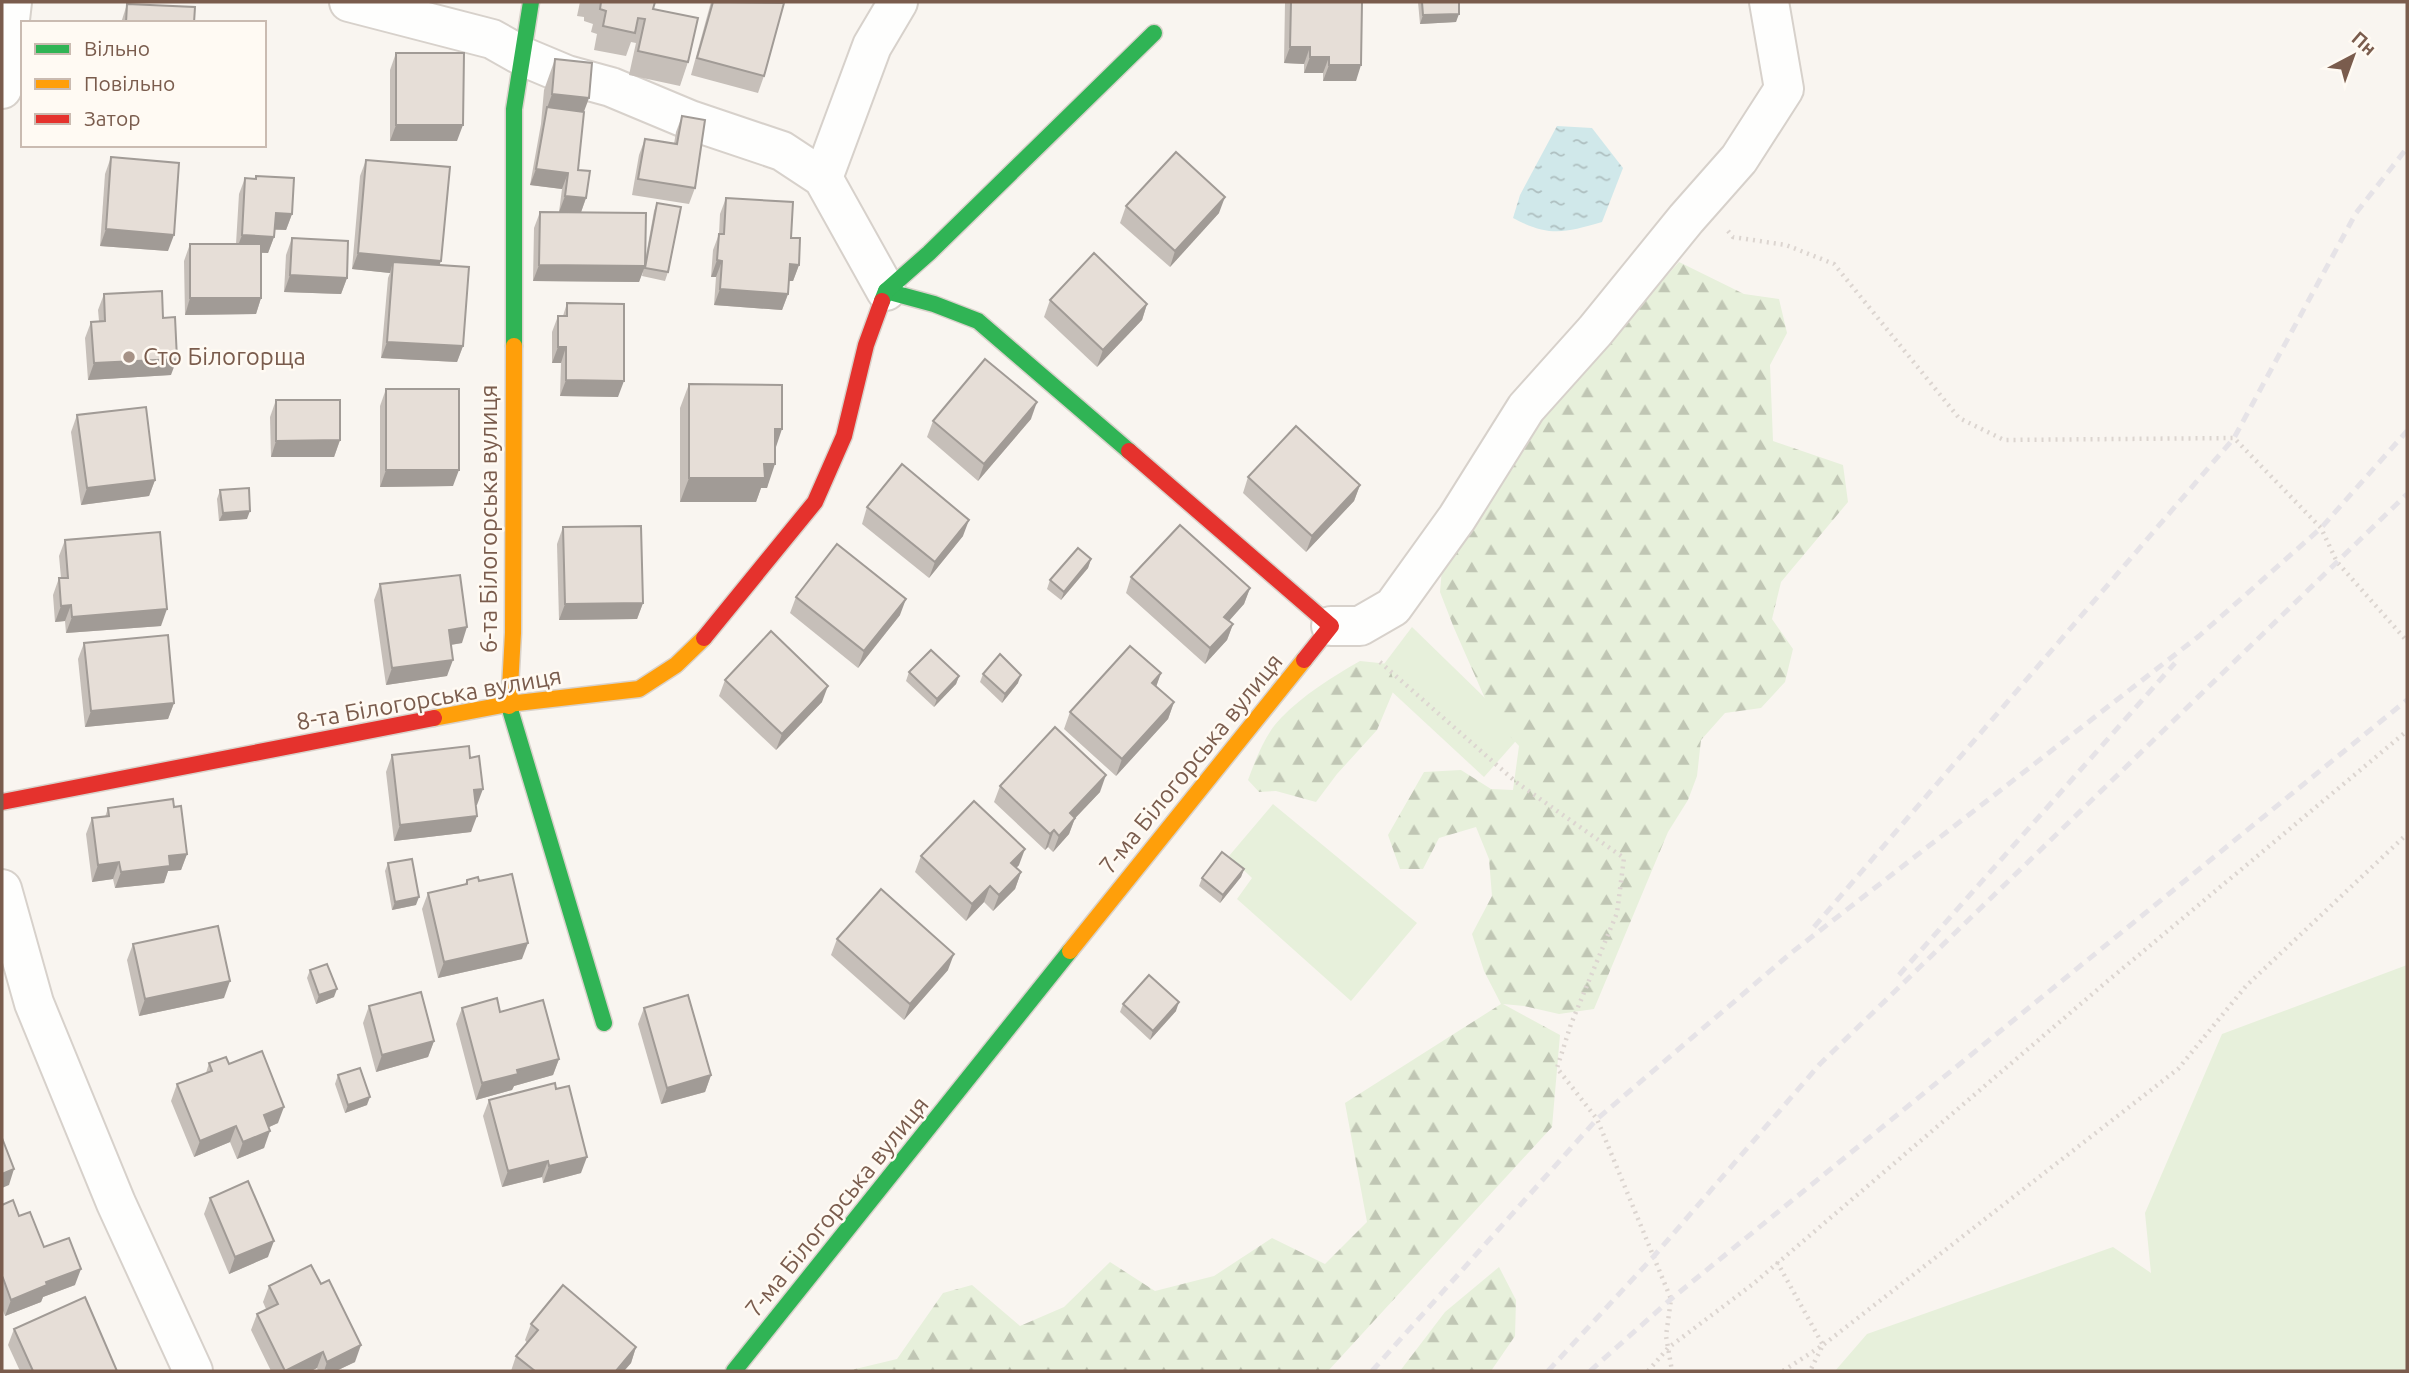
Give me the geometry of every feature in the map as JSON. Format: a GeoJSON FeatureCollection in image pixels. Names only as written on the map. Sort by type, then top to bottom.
{"type":"FeatureCollection","features":[{"type":"Feature","properties":{"kind":"street"},"geometry":{"type":"LineString","coordinates":[[2,89],[12,2]]}},
{"type":"Feature","properties":{"kind":"street"},"geometry":{"type":"LineString","coordinates":[[349,2],[492,39],[524,57],[567,75],[611,87],[690,120],[782,151],[823,178],[886,291],[934,304],[978,321],[1331,626],[1360,626],[1393,607],[1457,518],[1526,408],[1595,331],[1739,159],[1784,89],[1769,2]]}},
{"type":"Feature","properties":{"kind":"street","name":"6-та Білогорська вулиця"},"geometry":{"type":"LineString","coordinates":[[531,2],[514,109],[513,633],[508,704],[604,1023]]}},
{"type":"Feature","properties":{"kind":"street"},"geometry":{"type":"LineString","coordinates":[[823,178],[872,46],[898,2]]}},
{"type":"Feature","properties":{"kind":"street"},"geometry":{"type":"LineString","coordinates":[[886,291],[929,253],[1154,33]]}},
{"type":"Feature","properties":{"kind":"street","name":"8-та Білогорська вулиця"},"geometry":{"type":"LineString","coordinates":[[2,802],[508,704],[639,689],[676,665],[714,629],[815,502],[844,436],[866,345],[886,291]]}},
{"type":"Feature","properties":{"kind":"street","name":"7-ма Білогорська вулиця"},"geometry":{"type":"LineString","coordinates":[[734,1371],[1331,626]]}},
{"type":"Feature","properties":{"kind":"street"},"geometry":{"type":"LineString","coordinates":[[2,889],[34,1003],[116,1203],[193,1371]]}},
{"type":"Feature","properties":{"kind":"path"},"geometry":{"type":"LineString","coordinates":[[1702,201],[1733,237],[1786,245],[1834,264],[1959,418],[2004,440],[2234,438],[2321,528],[2337,562],[2407,641]]}},
{"type":"Feature","properties":{"kind":"path"},"geometry":{"type":"LineString","coordinates":[[1331,626],[1376,659],[1516,782],[1624,858],[1617,913],[1571,1024],[1557,1068],[1597,1119],[1671,1299],[1666,1336],[1672,1371]]}},
{"type":"Feature","properties":{"kind":"path"},"geometry":{"type":"LineString","coordinates":[[1648,1371],[1668,1348],[1753,1284],[2407,731]]}},
{"type":"Feature","properties":{"kind":"path"},"geometry":{"type":"LineString","coordinates":[[1783,1371],[1823,1345],[2178,1069],[2246,986],[2407,834]]}},
{"type":"Feature","properties":{"kind":"path"},"geometry":{"type":"LineString","coordinates":[[1777,1262],[1823,1345]]}},
{"type":"Feature","properties":{"kind":"path"},"geometry":{"type":"LineString","coordinates":[[1810,1371],[1823,1345]]}},
{"type":"Feature","properties":{"kind":"green space"},"geometry":{"type":"Polygon","coordinates":[[[1679,262],[1744,294],[1779,299],[1787,333],[1770,365],[1773,441],[1843,465],[1848,502],[1781,582],[1772,619],[1793,649],[1785,682],[1761,708],[1725,713],[1701,740],[1697,776],[1688,800],[1668,832],[1594,1009],[1559,1014],[1503,1004],[1560,1035],[1552,1127],[1328,1371],[847,1371],[897,1359],[943,1293],[972,1285],[1020,1326],[1064,1307],[1110,1262],[1155,1291],[1214,1276],[1272,1238],[1325,1264],[1367,1222],[1345,1103],[1501,1004],[1484,971],[1472,934],[1492,896],[1489,859],[1476,827],[1439,838],[1423,869],[1400,869],[1388,835],[1424,772],[1461,770],[1491,789],[1513,790],[1519,746],[1494,719],[1454,628],[1440,592],[1443,556],[1542,415],[1679,262]]]}},
{"type":"Feature","properties":{"kind":"green space"},"geometry":{"type":"Polygon","coordinates":[[[1412,627],[1522,734],[1484,777],[1375,676],[1412,627]]]}},
{"type":"Feature","properties":{"kind":"green space"},"geometry":{"type":"Polygon","coordinates":[[[1360,661],[1389,664],[1395,687],[1377,730],[1316,802],[1276,791],[1259,792],[1248,780],[1261,747],[1275,724],[1308,694],[1360,661]]]}},
{"type":"Feature","properties":{"kind":"green space"},"geometry":{"type":"Polygon","coordinates":[[[1273,804],[1417,923],[1351,1001],[1237,899],[1252,878],[1229,856],[1273,804]]]}},
{"type":"Feature","properties":{"kind":"green space"},"geometry":{"type":"Polygon","coordinates":[[[2407,965],[2407,1371],[1835,1371],[1867,1334],[2113,1247],[2151,1273],[2145,1213],[2222,1034],[2407,965]]]}},
{"type":"Feature","properties":{"kind":"green space"},"geometry":{"type":"Polygon","coordinates":[[[1499,1267],[1516,1300],[1515,1336],[1491,1371],[1400,1371],[1445,1312],[1499,1267]]]}},
{"type":"Feature","properties":{"kind":"water"},"geometry":{"type":"Polygon","coordinates":[[[1557,126],[1592,128],[1623,168],[1602,222],[1567,231],[1547,231],[1513,218],[1520,195],[1557,126]]]}},
{"type":"Feature","properties":{"kind":"building"},"geometry":{"type":"Polygon","coordinates":[[[601,2],[655,2],[653,9],[698,18],[688,62],[638,51],[645,19],[638,18],[635,33],[603,26],[606,11],[600,9],[601,2]]]}},
{"type":"Feature","properties":{"kind":"building"},"geometry":{"type":"Polygon","coordinates":[[[713,2],[784,3],[764,76],[697,58],[713,2]]]}},
{"type":"Feature","properties":{"kind":"building"},"geometry":{"type":"Polygon","coordinates":[[[1291,2],[1362,2],[1361,65],[1329,65],[1329,57],[1310,57],[1310,47],[1290,47],[1291,2]]]}},
{"type":"Feature","properties":{"kind":"building"},"geometry":{"type":"Polygon","coordinates":[[[1422,2],[1459,2],[1459,14],[1423,15],[1422,2]]]}},
{"type":"Feature","properties":{"kind":"building"},"geometry":{"type":"Polygon","coordinates":[[[127,4],[195,7],[194,21],[126,21],[127,4]]]}},
{"type":"Feature","properties":{"kind":"building"},"geometry":{"type":"Polygon","coordinates":[[[396,53],[464,53],[463,125],[396,125],[396,53]]]}},
{"type":"Feature","properties":{"kind":"building"},"geometry":{"type":"Polygon","coordinates":[[[555,59],[592,63],[589,98],[552,94],[555,59]]]}},
{"type":"Feature","properties":{"kind":"building"},"geometry":{"type":"Polygon","coordinates":[[[547,107],[584,112],[578,170],[590,171],[586,198],[565,196],[568,173],[536,169],[547,107]]]}},
{"type":"Feature","properties":{"kind":"building"},"geometry":{"type":"Polygon","coordinates":[[[682,116],[705,120],[695,188],[638,179],[645,139],[677,144],[682,116]]]}},
{"type":"Feature","properties":{"kind":"building"},"geometry":{"type":"Polygon","coordinates":[[[1176,152],[1225,197],[1175,251],[1126,206],[1176,152]]]}},
{"type":"Feature","properties":{"kind":"building"},"geometry":{"type":"Polygon","coordinates":[[[111,157],[179,163],[174,235],[106,229],[111,157]]]}},
{"type":"Feature","properties":{"kind":"building"},"geometry":{"type":"Polygon","coordinates":[[[366,160],[450,167],[441,261],[358,253],[366,160]]]}},
{"type":"Feature","properties":{"kind":"building"},"geometry":{"type":"Polygon","coordinates":[[[256,176],[294,178],[292,214],[276,213],[274,237],[242,235],[245,178],[256,179],[256,176]]]}},
{"type":"Feature","properties":{"kind":"building"},"geometry":{"type":"Polygon","coordinates":[[[726,198],[793,202],[791,238],[800,238],[799,265],[790,264],[788,294],[720,289],[722,261],[717,260],[719,234],[724,234],[726,198]]]}},
{"type":"Feature","properties":{"kind":"building"},"geometry":{"type":"Polygon","coordinates":[[[657,203],[681,207],[668,272],[645,268],[657,203]]]}},
{"type":"Feature","properties":{"kind":"building"},"geometry":{"type":"Polygon","coordinates":[[[540,212],[646,213],[645,266],[539,265],[540,212]]]}},
{"type":"Feature","properties":{"kind":"building"},"geometry":{"type":"Polygon","coordinates":[[[292,238],[348,241],[347,278],[290,275],[292,238]]]}},
{"type":"Feature","properties":{"kind":"building"},"geometry":{"type":"Polygon","coordinates":[[[190,244],[261,244],[261,298],[190,298],[190,244]]]}},
{"type":"Feature","properties":{"kind":"building"},"geometry":{"type":"Polygon","coordinates":[[[1094,253],[1147,304],[1103,350],[1050,300],[1094,253]]]}},
{"type":"Feature","properties":{"kind":"building"},"geometry":{"type":"Polygon","coordinates":[[[393,262],[469,267],[463,346],[387,342],[393,262]]]}},
{"type":"Feature","properties":{"kind":"building","name":"Сто Білогорща"},"geometry":{"type":"Polygon","coordinates":[[[162,291],[163,318],[175,317],[177,359],[94,363],[91,322],[105,321],[104,294],[162,291]]]}},
{"type":"Feature","properties":{"kind":"building"},"geometry":{"type":"Polygon","coordinates":[[[567,303],[624,304],[624,381],[566,380],[566,347],[558,347],[558,316],[567,316],[567,303]]]}},
{"type":"Feature","properties":{"kind":"building"},"geometry":{"type":"Polygon","coordinates":[[[985,359],[1037,402],[984,464],[933,421],[985,359]]]}},
{"type":"Feature","properties":{"kind":"building"},"geometry":{"type":"Polygon","coordinates":[[[689,384],[782,385],[782,429],[775,429],[775,464],[764,464],[765,478],[689,478],[689,384]]]}},
{"type":"Feature","properties":{"kind":"building"},"geometry":{"type":"Polygon","coordinates":[[[386,389],[459,389],[459,470],[386,470],[386,389]]]}},
{"type":"Feature","properties":{"kind":"building"},"geometry":{"type":"Polygon","coordinates":[[[276,400],[340,400],[340,440],[276,441],[276,400]]]}},
{"type":"Feature","properties":{"kind":"building"},"geometry":{"type":"Polygon","coordinates":[[[146,407],[155,480],[87,488],[77,415],[146,407]]]}},
{"type":"Feature","properties":{"kind":"building"},"geometry":{"type":"Polygon","coordinates":[[[1296,426],[1360,485],[1312,536],[1248,477],[1296,426]]]}},
{"type":"Feature","properties":{"kind":"building"},"geometry":{"type":"Polygon","coordinates":[[[902,464],[969,520],[935,562],[867,507],[902,464]]]}},
{"type":"Feature","properties":{"kind":"building"},"geometry":{"type":"Polygon","coordinates":[[[249,488],[250,511],[223,513],[220,490],[249,488]]]}},
{"type":"Feature","properties":{"kind":"building"},"geometry":{"type":"Polygon","coordinates":[[[1180,525],[1250,588],[1224,617],[1233,624],[1210,648],[1131,577],[1180,525]]]}},
{"type":"Feature","properties":{"kind":"building"},"geometry":{"type":"Polygon","coordinates":[[[641,526],[643,603],[565,604],[563,527],[641,526]]]}},
{"type":"Feature","properties":{"kind":"building"},"geometry":{"type":"Polygon","coordinates":[[[160,532],[167,609],[72,617],[71,605],[61,606],[59,578],[68,578],[65,540],[160,532]]]}},
{"type":"Feature","properties":{"kind":"building"},"geometry":{"type":"Polygon","coordinates":[[[837,544],[906,599],[864,651],[796,597],[837,544]]]}},
{"type":"Feature","properties":{"kind":"building"},"geometry":{"type":"Polygon","coordinates":[[[1078,548],[1091,559],[1064,592],[1050,580],[1078,548]]]}},
{"type":"Feature","properties":{"kind":"building"},"geometry":{"type":"Polygon","coordinates":[[[460,575],[467,627],[449,630],[453,660],[392,668],[380,584],[460,575]]]}},
{"type":"Feature","properties":{"kind":"building"},"geometry":{"type":"Polygon","coordinates":[[[771,631],[828,686],[782,734],[725,680],[771,631]]]}},
{"type":"Feature","properties":{"kind":"building"},"geometry":{"type":"Polygon","coordinates":[[[168,635],[174,703],[91,711],[84,643],[168,635]]]}},
{"type":"Feature","properties":{"kind":"building"},"geometry":{"type":"Polygon","coordinates":[[[1130,646],[1161,673],[1152,683],[1174,702],[1122,759],[1070,712],[1130,646]]]}},
{"type":"Feature","properties":{"kind":"building"},"geometry":{"type":"Polygon","coordinates":[[[931,650],[959,676],[937,699],[909,672],[931,650]]]}},
{"type":"Feature","properties":{"kind":"building"},"geometry":{"type":"Polygon","coordinates":[[[1000,654],[1021,675],[1005,694],[983,674],[1000,654]]]}},
{"type":"Feature","properties":{"kind":"building"},"geometry":{"type":"Polygon","coordinates":[[[1055,727],[1106,775],[1070,813],[1075,818],[1059,836],[1054,830],[1050,834],[1000,786],[1055,727]]]}},
{"type":"Feature","properties":{"kind":"building"},"geometry":{"type":"Polygon","coordinates":[[[469,746],[470,758],[479,756],[483,789],[474,790],[477,816],[400,825],[392,755],[469,746]]]}},
{"type":"Feature","properties":{"kind":"building"},"geometry":{"type":"Polygon","coordinates":[[[173,799],[174,807],[181,806],[187,854],[169,856],[170,866],[121,872],[119,862],[98,865],[92,818],[109,816],[108,808],[173,799]]]}},
{"type":"Feature","properties":{"kind":"building"},"geometry":{"type":"Polygon","coordinates":[[[974,801],[1025,849],[1011,863],[1021,872],[999,895],[990,886],[972,904],[921,856],[974,801]]]}},
{"type":"Feature","properties":{"kind":"building"},"geometry":{"type":"Polygon","coordinates":[[[1222,852],[1244,869],[1223,895],[1202,878],[1222,852]]]}},
{"type":"Feature","properties":{"kind":"building"},"geometry":{"type":"Polygon","coordinates":[[[412,859],[419,897],[395,902],[388,863],[412,859]]]}},
{"type":"Feature","properties":{"kind":"building"},"geometry":{"type":"Polygon","coordinates":[[[512,874],[528,943],[444,962],[428,893],[467,884],[467,880],[478,877],[479,881],[512,874]]]}},
{"type":"Feature","properties":{"kind":"building"},"geometry":{"type":"Polygon","coordinates":[[[881,889],[954,954],[910,1004],[837,939],[881,889]]]}},
{"type":"Feature","properties":{"kind":"building"},"geometry":{"type":"Polygon","coordinates":[[[218,926],[230,981],[145,999],[133,944],[218,926]]]}},
{"type":"Feature","properties":{"kind":"building"},"geometry":{"type":"Polygon","coordinates":[[[327,964],[337,989],[319,995],[310,970],[327,964]]]}},
{"type":"Feature","properties":{"kind":"building"},"geometry":{"type":"Polygon","coordinates":[[[1149,975],[1179,1002],[1153,1031],[1123,1004],[1149,975]]]}},
{"type":"Feature","properties":{"kind":"building"},"geometry":{"type":"Polygon","coordinates":[[[421,992],[434,1041],[382,1055],[369,1006],[421,992]]]}},
{"type":"Feature","properties":{"kind":"building"},"geometry":{"type":"Polygon","coordinates":[[[688,995],[711,1075],[667,1088],[644,1008],[688,995]]]}},
{"type":"Feature","properties":{"kind":"building"},"geometry":{"type":"Polygon","coordinates":[[[497,998],[500,1012],[543,1000],[559,1059],[517,1070],[518,1074],[482,1083],[462,1008],[497,998]]]}},
{"type":"Feature","properties":{"kind":"building"},"geometry":{"type":"Polygon","coordinates":[[[262,1051],[284,1107],[264,1115],[270,1131],[243,1142],[236,1126],[200,1141],[177,1084],[212,1071],[209,1063],[226,1057],[229,1064],[262,1051]]]}},
{"type":"Feature","properties":{"kind":"building"},"geometry":{"type":"Polygon","coordinates":[[[360,1068],[370,1097],[348,1105],[338,1075],[360,1068]]]}},
{"type":"Feature","properties":{"kind":"building"},"geometry":{"type":"Polygon","coordinates":[[[555,1083],[556,1089],[569,1086],[587,1157],[549,1166],[548,1161],[508,1171],[489,1100],[555,1083]]]}},
{"type":"Feature","properties":{"kind":"building"},"geometry":{"type":"Polygon","coordinates":[[[2,1138],[14,1169],[2,1174],[2,1138]]]}},
{"type":"Feature","properties":{"kind":"building"},"geometry":{"type":"Polygon","coordinates":[[[248,1181],[274,1241],[235,1257],[210,1198],[248,1181]]]}},
{"type":"Feature","properties":{"kind":"building"},"geometry":{"type":"Polygon","coordinates":[[[13,1200],[19,1216],[30,1212],[44,1247],[69,1238],[81,1269],[46,1282],[47,1285],[11,1300],[2,1279],[2,1205],[13,1200]]]}},
{"type":"Feature","properties":{"kind":"building"},"geometry":{"type":"Polygon","coordinates":[[[311,1265],[321,1284],[329,1280],[361,1345],[327,1362],[323,1352],[285,1371],[257,1314],[278,1304],[269,1286],[311,1265]]]}},
{"type":"Feature","properties":{"kind":"building"},"geometry":{"type":"Polygon","coordinates":[[[563,1285],[636,1347],[616,1371],[535,1371],[516,1356],[538,1330],[531,1324],[563,1285]]]}},
{"type":"Feature","properties":{"kind":"building"},"geometry":{"type":"Polygon","coordinates":[[[85,1297],[117,1371],[33,1371],[14,1329],[85,1297]]]}},
{"type":"Feature","properties":{"kind":"railway"},"geometry":{"type":"LineString","coordinates":[[1814,927],[2234,438],[2356,213],[2407,148]]}},
{"type":"Feature","properties":{"kind":"railway"},"geometry":{"type":"LineString","coordinates":[[1372,1371],[1597,1119],[1791,953],[2199,636],[2321,528],[2407,431]]}},
{"type":"Feature","properties":{"kind":"railway"},"geometry":{"type":"LineString","coordinates":[[1548,1371],[1654,1256],[1820,1064],[2407,494]]}},
{"type":"Feature","properties":{"kind":"railway"},"geometry":{"type":"LineString","coordinates":[[1899,975],[2175,663]]}},
{"type":"Feature","properties":{"kind":"railway"},"geometry":{"type":"LineString","coordinates":[[1590,1371],[1671,1299],[2407,700]]}},
{"type":"Feature","properties":{"kind":"traffic: fast"},"geometry":{"type":"LineString","coordinates":[[514,346],[514,109],[531,2]]}},
{"type":"Feature","properties":{"kind":"traffic: fast"},"geometry":{"type":"LineString","coordinates":[[882,301],[886,291],[929,253],[1154,33]]}},
{"type":"Feature","properties":{"kind":"traffic: fast"},"geometry":{"type":"LineString","coordinates":[[886,291],[934,304],[978,321],[1129,451]]}},
{"type":"Feature","properties":{"kind":"traffic: fast"},"geometry":{"type":"LineString","coordinates":[[509,706],[604,1023]]}},
{"type":"Feature","properties":{"kind":"traffic: fast"},"geometry":{"type":"LineString","coordinates":[[734,1371],[1070,951]]}},
{"type":"Feature","properties":{"kind":"traffic: slow"},"geometry":{"type":"LineString","coordinates":[[509,706],[513,633],[514,346]]}},
{"type":"Feature","properties":{"kind":"traffic: slow"},"geometry":{"type":"LineString","coordinates":[[434,718],[508,704],[639,689],[676,665],[704,638]]}},
{"type":"Feature","properties":{"kind":"traffic: slow"},"geometry":{"type":"LineString","coordinates":[[1070,951],[1304,660]]}},
{"type":"Feature","properties":{"kind":"traffic: jam"},"geometry":{"type":"LineString","coordinates":[[704,638],[815,502],[844,436],[866,345],[882,301]]}},
{"type":"Feature","properties":{"kind":"traffic: jam"},"geometry":{"type":"LineString","coordinates":[[1129,451],[1331,626],[1304,660]]}},
{"type":"Feature","properties":{"kind":"traffic: jam"},"geometry":{"type":"LineString","coordinates":[[2,802],[434,718]]}},
{"type":"Feature","properties":{"kind":"place","name":"Сто Білогорща"},"geometry":{"type":"Point","coordinates":[129,357]}}]}
